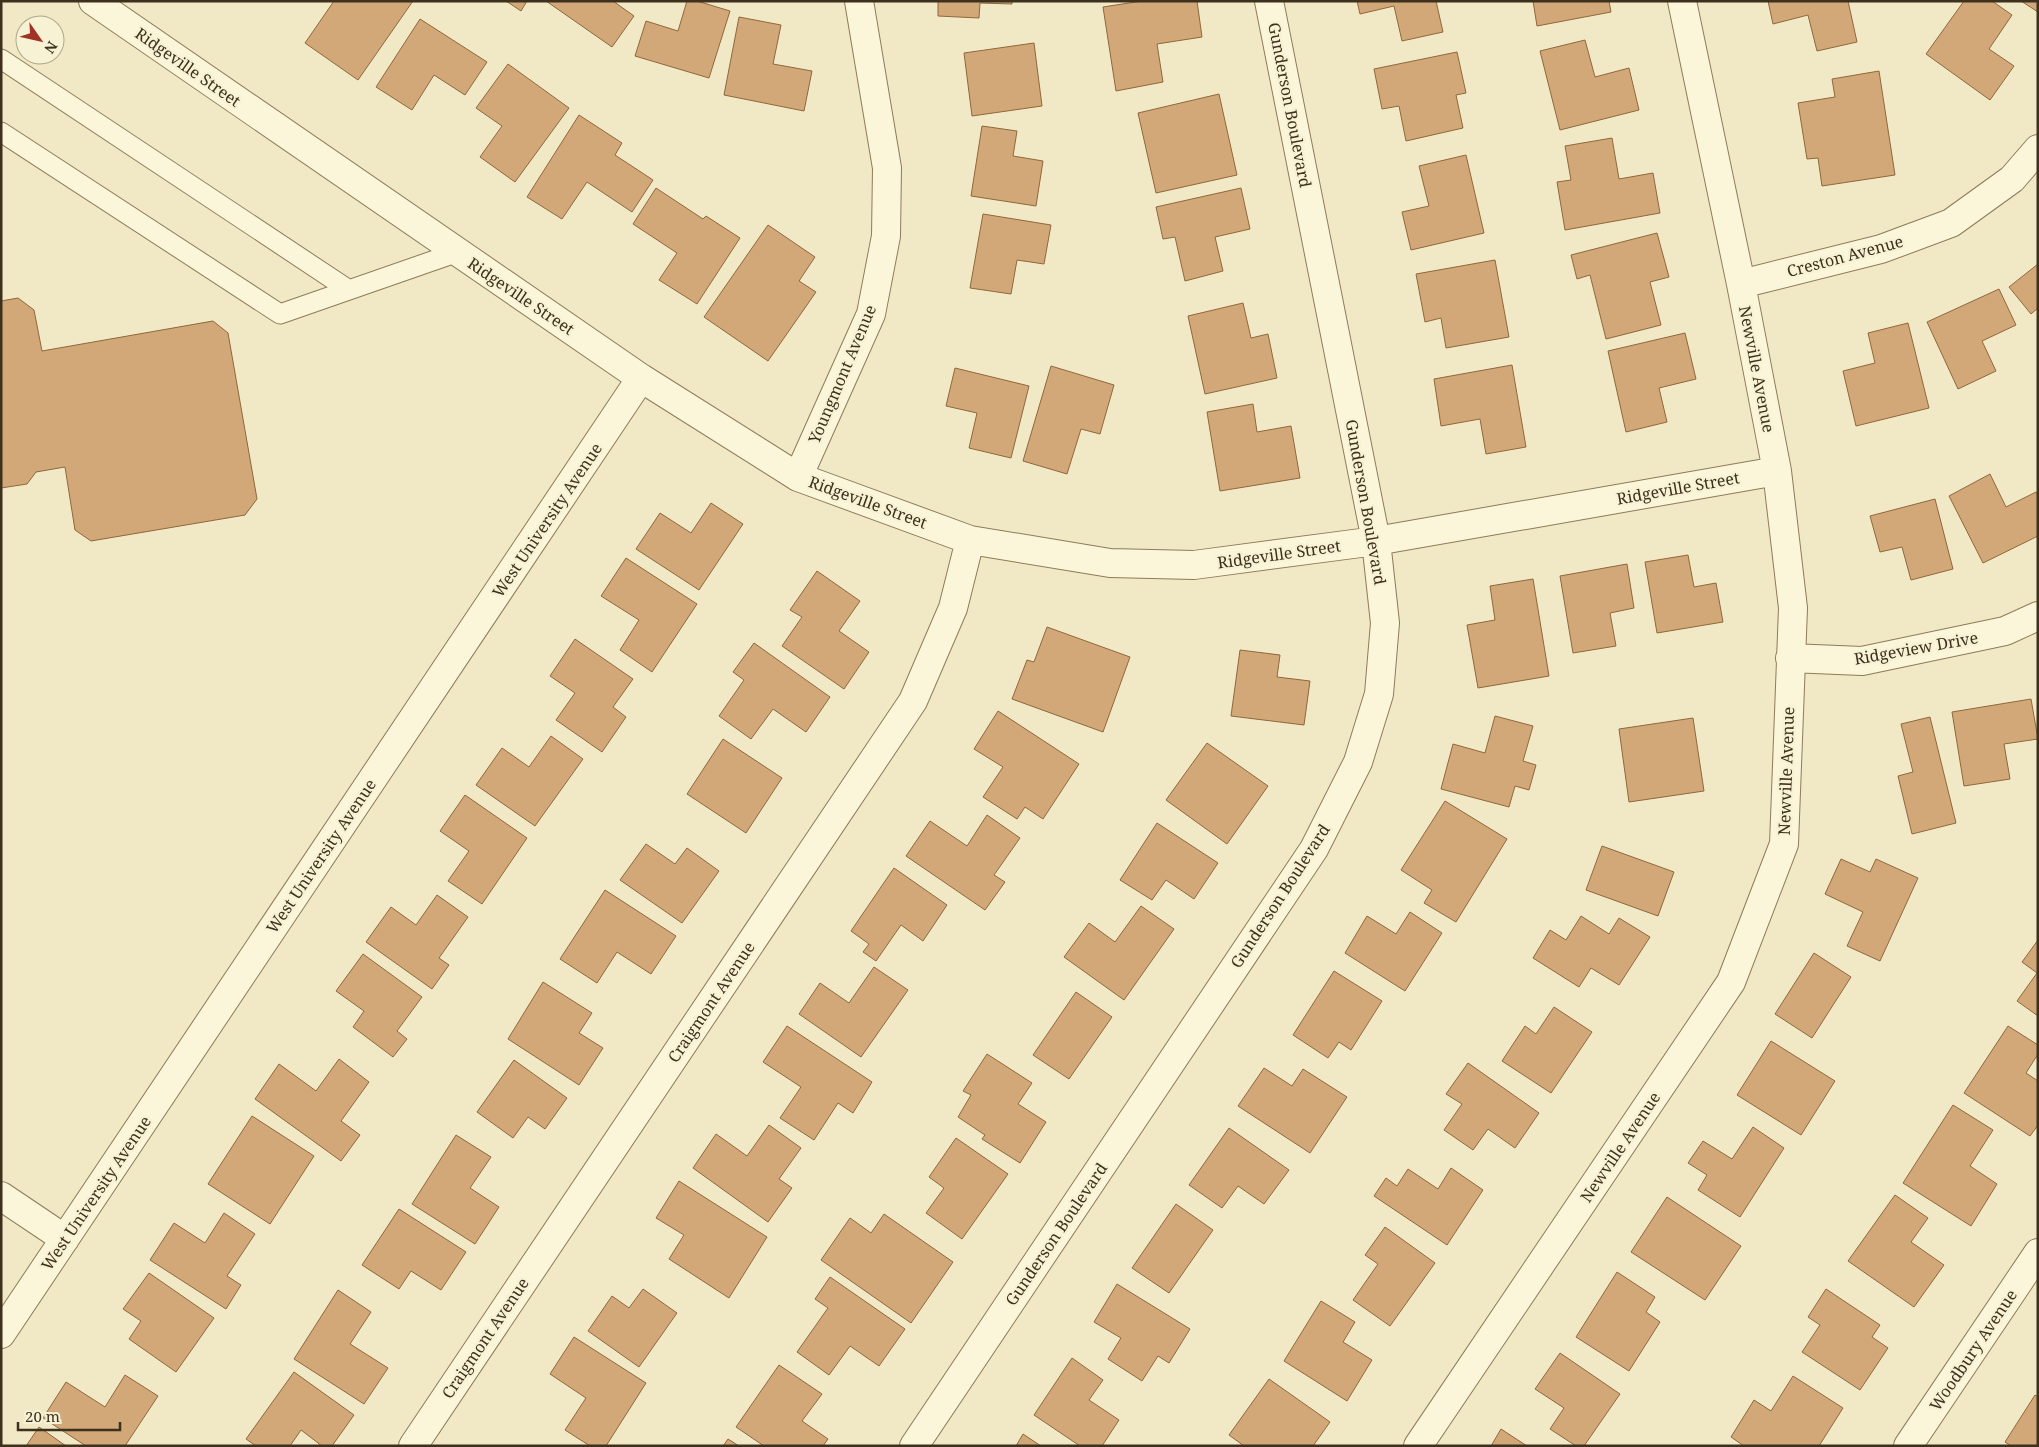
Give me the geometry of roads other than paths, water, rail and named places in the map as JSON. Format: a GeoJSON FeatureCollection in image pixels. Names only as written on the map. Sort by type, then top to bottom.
{"type":"FeatureCollection","features":[{"type":"Feature","properties":{"kind":"street","name":"Ridgeville Street"},"geometry":{"type":"LineString","coordinates":[[93,1],[641,378],[798,477],[970,540],[1110,563],[1194,565],[1376,541],[1777,471]]}},
{"type":"Feature","properties":{"kind":"street","name":"Youngmont Avenue"},"geometry":{"type":"LineString","coordinates":[[798,477],[871,314],[886,236],[887,168],[859,1]]}},
{"type":"Feature","properties":{"kind":"street","name":"Gunderson Boulevard"},"geometry":{"type":"LineString","coordinates":[[914,1446],[1314,849],[1358,762],[1379,694],[1385,624],[1376,541],[1269,1]]}},
{"type":"Feature","properties":{"kind":"street","name":"Newville Avenue"},"geometry":{"type":"LineString","coordinates":[[1418,1446],[1731,982],[1784,844],[1793,608],[1777,471],[1741,284],[1682,1]]}},
{"type":"Feature","properties":{"kind":"street","name":"Creston Avenue"},"geometry":{"type":"LineString","coordinates":[[1741,284],[1881,249],[1951,223],[2012,180],[2038,148]]}},
{"type":"Feature","properties":{"kind":"street","name":"West University Avenue"},"geometry":{"type":"LineString","coordinates":[[1,1334],[641,378]]}},
{"type":"Feature","properties":{"kind":"street","name":"Craigmont Avenue"},"geometry":{"type":"LineString","coordinates":[[413,1446],[913,701],[953,608],[970,540]]}},
{"type":"Feature","properties":{"kind":"street","name":"Ridgeview Drive"},"geometry":{"type":"LineString","coordinates":[[1790,658],[1862,661],[2005,631],[2038,616]]}},
{"type":"Feature","properties":{"kind":"street"},"geometry":{"type":"LineString","coordinates":[[1,1196],[65,1239]]}},
{"type":"Feature","properties":{"kind":"street","name":"Woodbury Avenue"},"geometry":{"type":"LineString","coordinates":[[1908,1446],[2038,1254]]}},
{"type":"Feature","properties":{"kind":"lane"},"geometry":{"type":"LineString","coordinates":[[1,59],[349,290]]}},
{"type":"Feature","properties":{"kind":"lane"},"geometry":{"type":"LineString","coordinates":[[1,132],[280,314],[458,252]]}}]}
